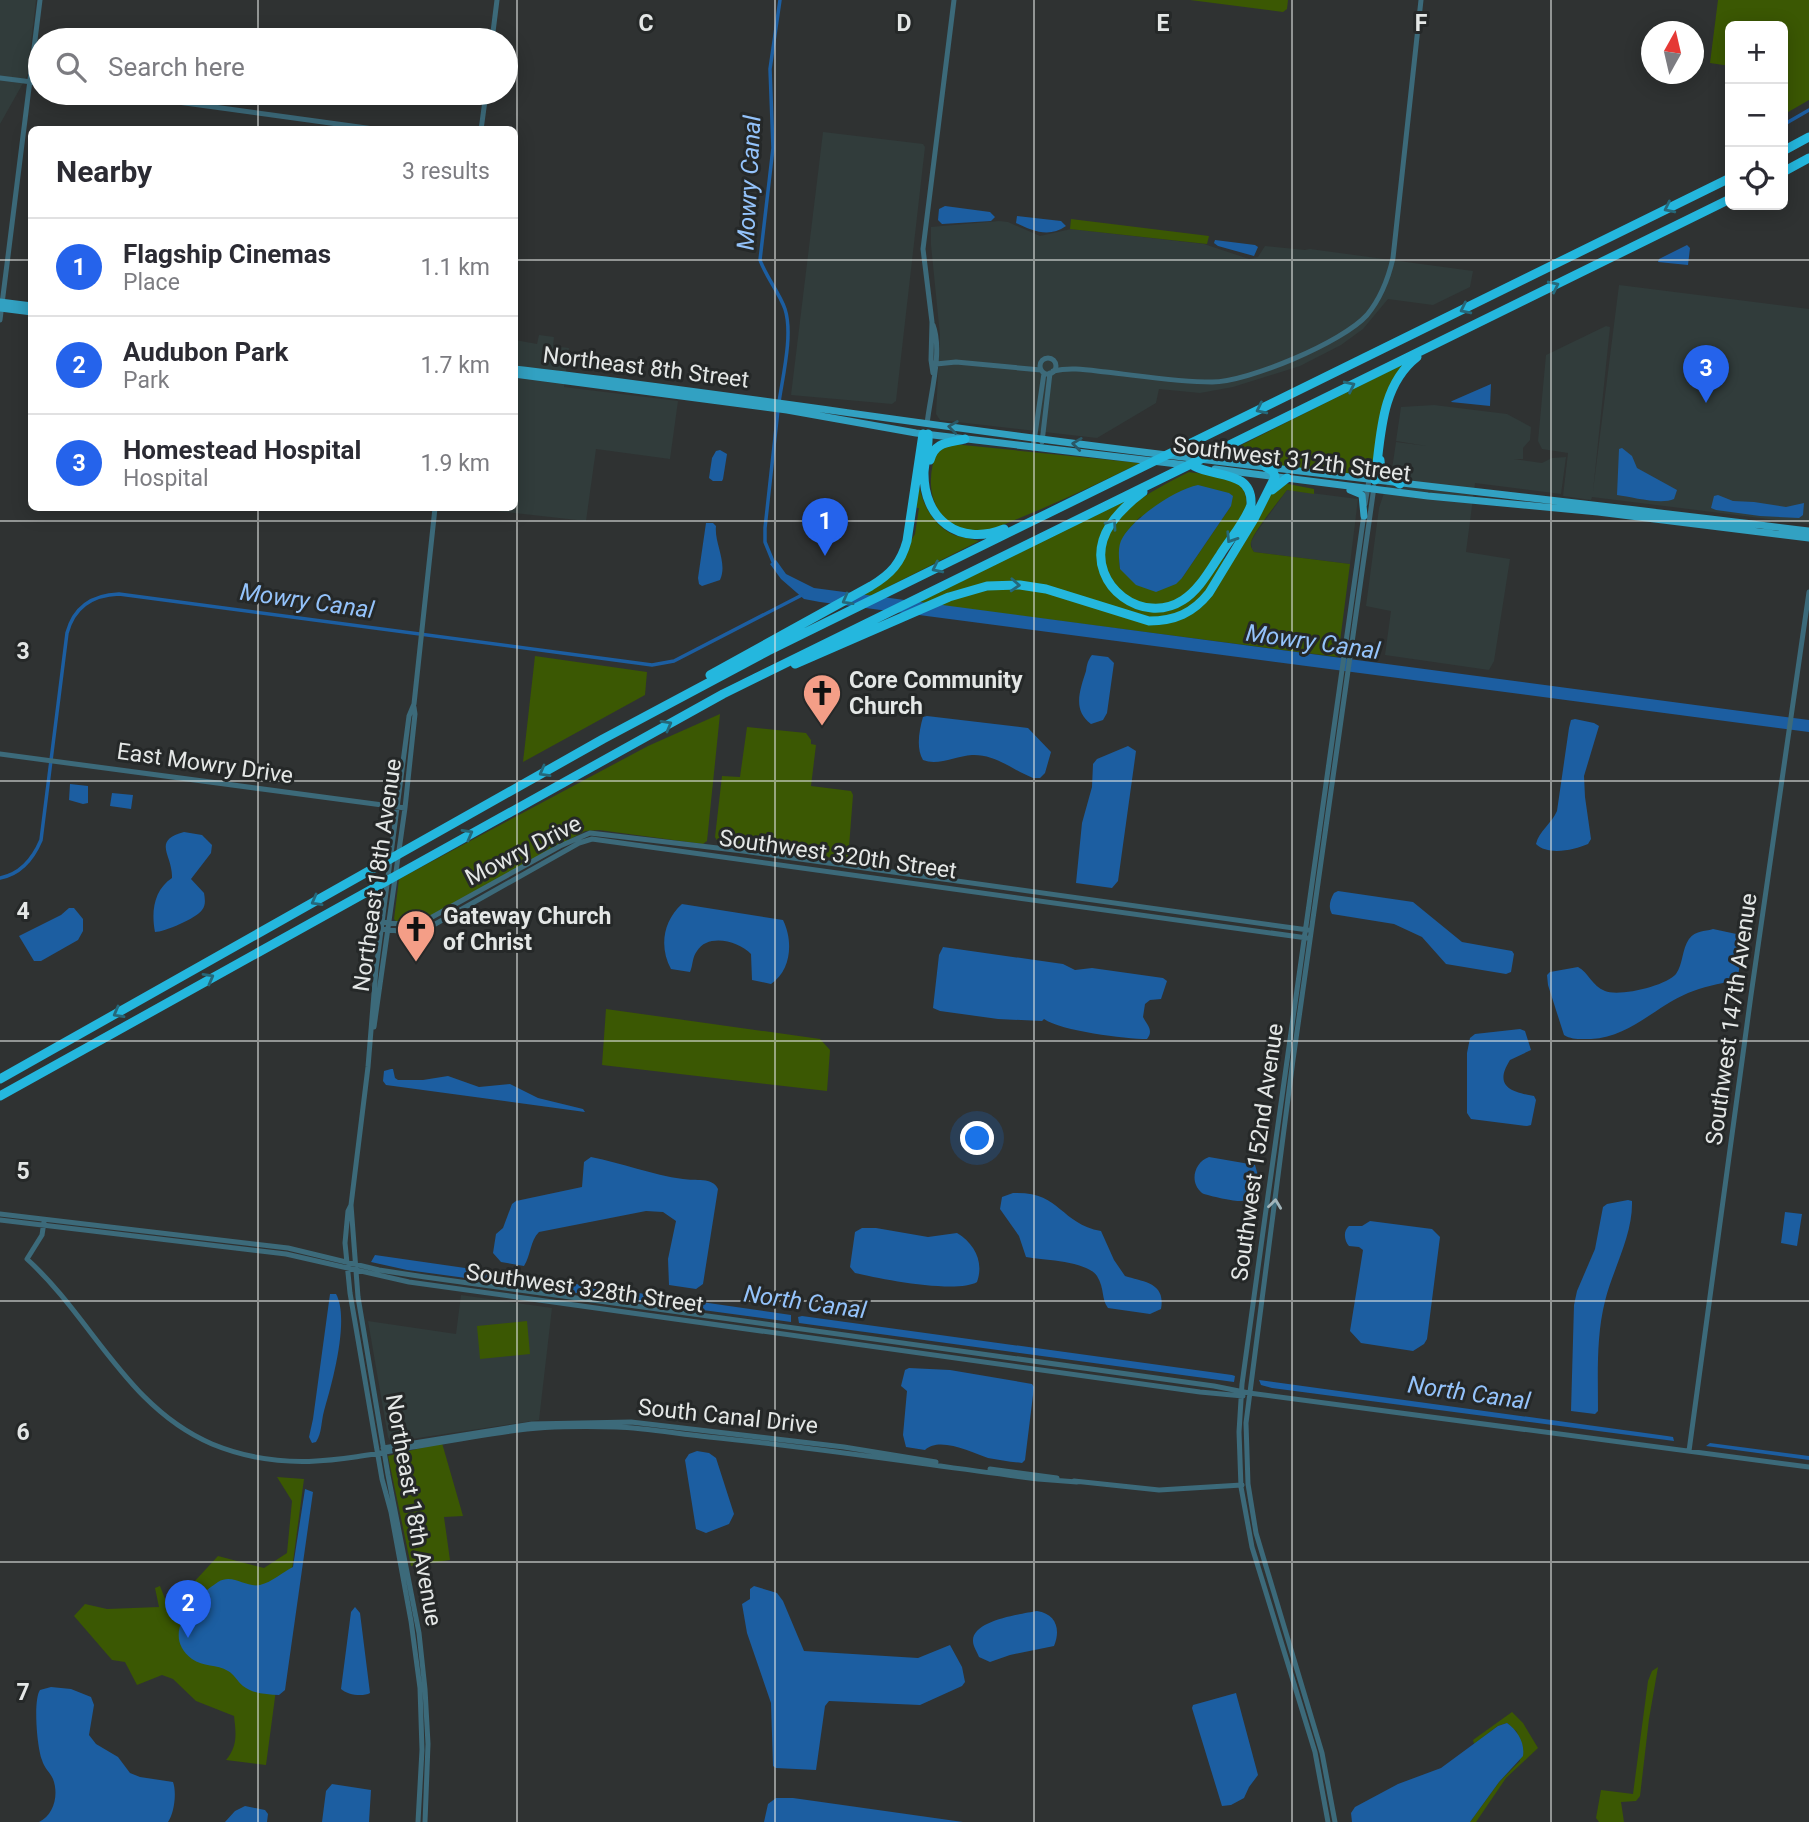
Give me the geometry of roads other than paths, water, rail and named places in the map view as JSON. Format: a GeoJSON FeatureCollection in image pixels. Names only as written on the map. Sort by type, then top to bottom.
{"type":"FeatureCollection","features":[{"type":"Feature","properties":{"kind":"highway"},"geometry":{"type":"LineString","coordinates":[[1788,148],[1809,136]]}},
{"type":"Feature","properties":{"kind":"highway"},"geometry":{"type":"LineString","coordinates":[[1788,169],[1809,158]]}},
{"type":"Feature","properties":{"kind":"highway"},"geometry":{"type":"LineString","coordinates":[[0,1079],[603,739],[887,592],[1725,180]]}},
{"type":"Feature","properties":{"kind":"highway"},"geometry":{"type":"LineString","coordinates":[[0,1096],[723,694],[1725,201]]}},
{"type":"Feature","properties":{"kind":"highway"},"geometry":{"type":"LineString","coordinates":[[1371,484],[1391,388],[1405,368],[1428,348]]}},
{"type":"Feature","properties":{"kind":"highway"},"geometry":{"type":"LineString","coordinates":[[926,430],[925,485],[930,504],[942,520],[958,531],[970,535],[996,532],[1064,505]]}},
{"type":"Feature","properties":{"kind":"highway"},"geometry":{"type":"LineString","coordinates":[[603,739],[657,705],[888,576],[903,554],[926,430]]}},
{"type":"Feature","properties":{"kind":"highway"},"geometry":{"type":"LineString","coordinates":[[925,485],[935,449],[943,443],[965,439]]}},
{"type":"Feature","properties":{"kind":"highway"},"geometry":{"type":"LineString","coordinates":[[1380,444],[1382,470],[1400,484]]}},
{"type":"Feature","properties":{"kind":"highway"},"geometry":{"type":"LineString","coordinates":[[1166,477],[1138,496],[1115,519],[1106,531],[1101,548],[1101,563],[1110,585],[1128,602],[1148,608],[1163,608],[1178,603],[1195,590],[1251,505],[1245,482],[1238,478],[1206,472],[1194,466]]}},
{"type":"Feature","properties":{"kind":"highway"},"geometry":{"type":"LineString","coordinates":[[723,694],[948,597],[987,586],[1020,585],[1046,589],[1149,621],[1182,616],[1201,603],[1209,593],[1266,497],[1275,477],[1273,471],[1266,467]]}},
{"type":"Feature","properties":{"kind":"highway"},"geometry":{"type":"LineString","coordinates":[[1266,497],[1279,483],[1290,478]]}},
{"type":"Feature","properties":{"kind":"main road"},"geometry":{"type":"LineString","coordinates":[[1,305],[28,306]]}},
{"type":"Feature","properties":{"kind":"main road"},"geometry":{"type":"LineString","coordinates":[[1,305],[28,311]]}},
{"type":"Feature","properties":{"kind":"main road","name":"Northeast 8th Street"},"geometry":{"type":"LineString","coordinates":[[518,370],[562,378]]}},
{"type":"Feature","properties":{"kind":"main road","name":"Northeast 8th Street"},"geometry":{"type":"LineString","coordinates":[[518,374],[771,405]]}},
{"type":"Feature","properties":{"kind":"main road","name":"Southwest 312th Street"},"geometry":{"type":"LineString","coordinates":[[771,405],[882,428],[1038,439],[1266,467],[1371,484],[1809,538]]}},
{"type":"Feature","properties":{"kind":"main road","name":"Southwest 312th Street"},"geometry":{"type":"LineString","coordinates":[[787,408],[899,421],[965,439],[1275,477],[1400,484],[1514,495],[1809,531]]}},
{"type":"Feature","properties":{"kind":"main road"},"geometry":{"type":"LineString","coordinates":[[882,428],[899,421]]}},
{"type":"Feature","properties":{"kind":"main road"},"geometry":{"type":"LineString","coordinates":[[1290,478],[1301,484],[1358,492],[1363,498],[1364,516]]}},
{"type":"Feature","properties":{"kind":"street"},"geometry":{"type":"LineString","coordinates":[[37,28],[40,0]]}},
{"type":"Feature","properties":{"kind":"street"},"geometry":{"type":"LineString","coordinates":[[494,28],[497,0]]}},
{"type":"Feature","properties":{"kind":"street"},"geometry":{"type":"LineString","coordinates":[[933,373],[932,321],[923,240],[954,0]]}},
{"type":"Feature","properties":{"kind":"street"},"geometry":{"type":"LineString","coordinates":[[1030,368],[1047,359],[1074,369],[1196,381],[1234,380],[1331,341],[1365,317],[1379,300],[1393,258],[1421,0]]}},
{"type":"Feature","properties":{"kind":"street"},"geometry":{"type":"LineString","coordinates":[[0,78],[28,82]]}},
{"type":"Feature","properties":{"kind":"street"},"geometry":{"type":"LineString","coordinates":[[0,320],[28,97]]}},
{"type":"Feature","properties":{"kind":"street"},"geometry":{"type":"LineString","coordinates":[[199,105],[352,126]]}},
{"type":"Feature","properties":{"kind":"street"},"geometry":{"type":"LineString","coordinates":[[482,126],[484,105]]}},
{"type":"Feature","properties":{"kind":"street"},"geometry":{"type":"LineString","coordinates":[[926,430],[936,364],[937,334],[932,321]]}},
{"type":"Feature","properties":{"kind":"street"},"geometry":{"type":"LineString","coordinates":[[936,356],[956,362],[1030,368],[1047,372],[1074,369]]}},
{"type":"Feature","properties":{"kind":"street"},"geometry":{"type":"LineString","coordinates":[[936,364],[956,362]]}},
{"type":"Feature","properties":{"kind":"street"},"geometry":{"type":"LineString","coordinates":[[1041,362],[1047,372]]}},
{"type":"Feature","properties":{"kind":"street"},"geometry":{"type":"LineString","coordinates":[[1037,448],[1047,372],[1054,363]]}},
{"type":"Feature","properties":{"kind":"street","name":"Southwest 152nd Avenue"},"geometry":{"type":"LineString","coordinates":[[1309,930],[1340,673],[1371,484]]}},
{"type":"Feature","properties":{"kind":"street","name":"Southwest 152nd Avenue"},"geometry":{"type":"LineString","coordinates":[[1328,1822],[1315,1754],[1253,1553],[1238,1441],[1241,1394],[1348,675],[1371,484]]}},
{"type":"Feature","properties":{"kind":"street","name":"Northeast 18th Avenue"},"geometry":{"type":"LineString","coordinates":[[418,1822],[422,1720],[411,1621],[354,1267],[351,1205],[402,807],[409,716],[414,704],[435,511]]}},
{"type":"Feature","properties":{"kind":"street","name":"Southwest 147th Avenue"},"geometry":{"type":"LineString","coordinates":[[1689,1451],[1809,592]]}},
{"type":"Feature","properties":{"kind":"street","name":"East Mowry Drive"},"geometry":{"type":"LineString","coordinates":[[0,754],[402,807]]}},
{"type":"Feature","properties":{"kind":"street","name":"Mowry Drive"},"geometry":{"type":"LineString","coordinates":[[385,926],[410,925],[425,921],[576,838],[590,832],[602,833]]}},
{"type":"Feature","properties":{"kind":"street","name":"Southwest 320th Street"},"geometry":{"type":"LineString","coordinates":[[602,833],[743,851],[1307,938]]}},
{"type":"Feature","properties":{"kind":"street","name":"Southwest 320th Street"},"geometry":{"type":"LineString","coordinates":[[385,926],[411,932],[430,927],[569,849],[592,839],[1309,930]]}},
{"type":"Feature","properties":{"kind":"street"},"geometry":{"type":"LineString","coordinates":[[741,859],[743,851]]}},
{"type":"Feature","properties":{"kind":"street","name":"Southwest 152nd Avenue"},"geometry":{"type":"LineString","coordinates":[[1307,938],[1249,1393],[1245,1484],[1261,1552],[1324,1759],[1335,1822]]}},
{"type":"Feature","properties":{"kind":"street","name":"Northeast 18th Avenue"},"geometry":{"type":"LineString","coordinates":[[351,1205],[348,1211],[345,1247],[358,1340],[419,1633],[428,1744],[425,1822]]}},
{"type":"Feature","properties":{"kind":"street","name":"Southwest 328th Street"},"geometry":{"type":"LineString","coordinates":[[0,1214],[286,1254],[346,1264],[395,1279],[463,1286],[1241,1394],[1809,1467]]}},
{"type":"Feature","properties":{"kind":"street","name":"Southwest 328th Street"},"geometry":{"type":"LineString","coordinates":[[0,1220],[44,1222]]}},
{"type":"Feature","properties":{"kind":"street","name":"South Canal Drive"},"geometry":{"type":"LineString","coordinates":[[44,1222],[41,1236],[27,1259],[65,1298],[141,1396],[194,1435],[234,1452],[282,1462],[322,1462],[529,1429],[615,1427],[738,1439],[1038,1479],[1168,1490],[1245,1484]]}},
{"type":"Feature","properties":{"kind":"street"},"geometry":{"type":"LineString","coordinates":[[345,1247],[353,1248]]}},
{"type":"Feature","properties":{"kind":"street"},"geometry":{"type":"LineString","coordinates":[[358,1340],[363,1331]]}},
{"type":"Feature","properties":{"kind":"street"},"geometry":{"type":"LineString","coordinates":[[364,1377],[372,1382]]}},
{"type":"Feature","properties":{"kind":"water"},"geometry":{"type":"Polygon","coordinates":[[[945,206],[990,212],[995,217],[991,221],[942,224],[938,220],[939,209],[945,206]]]}},
{"type":"Feature","properties":{"kind":"water"},"geometry":{"type":"Polygon","coordinates":[[[1017,216],[1061,221],[1066,226],[1053,232],[1041,232],[1016,223],[1017,216]]]}},
{"type":"Feature","properties":{"kind":"water"},"geometry":{"type":"Polygon","coordinates":[[[1215,240],[1258,247],[1254,256],[1218,246],[1214,243],[1215,240]]]}},
{"type":"Feature","properties":{"kind":"water"},"geometry":{"type":"Polygon","coordinates":[[[1687,245],[1690,248],[1688,265],[1658,262],[1659,259],[1687,245]]]}},
{"type":"Feature","properties":{"kind":"water"},"geometry":{"type":"Polygon","coordinates":[[[1491,384],[1490,406],[1451,402],[1452,401],[1491,384]]]}},
{"type":"Feature","properties":{"kind":"water"},"geometry":{"type":"Polygon","coordinates":[[[1622,448],[1632,456],[1637,468],[1677,490],[1674,499],[1654,501],[1617,495],[1619,449],[1622,448]]]}},
{"type":"Feature","properties":{"kind":"water"},"geometry":{"type":"Polygon","coordinates":[[[716,451],[727,454],[723,479],[713,481],[709,478],[712,458],[716,451]]]}},
{"type":"Feature","properties":{"kind":"water"},"geometry":{"type":"Polygon","coordinates":[[[1198,485],[1229,493],[1233,496],[1231,506],[1176,584],[1156,592],[1136,585],[1120,569],[1119,548],[1123,537],[1157,505],[1198,485]]]}},
{"type":"Feature","properties":{"kind":"water"},"geometry":{"type":"Polygon","coordinates":[[[1714,496],[1733,501],[1786,507],[1804,503],[1803,515],[1799,518],[1760,516],[1716,510],[1711,508],[1714,496]]]}},
{"type":"Feature","properties":{"kind":"water"},"geometry":{"type":"Polygon","coordinates":[[[706,523],[716,526],[722,573],[720,580],[702,586],[698,578],[706,523]]]}},
{"type":"Feature","properties":{"kind":"water","name":"Mowry Canal"},"geometry":{"type":"Polygon","coordinates":[[[776,560],[786,574],[814,588],[1809,720],[1809,732],[820,602],[804,599],[781,579],[770,564],[776,560]]]}},
{"type":"Feature","properties":{"kind":"water"},"geometry":{"type":"Polygon","coordinates":[[[1092,655],[1108,657],[1114,663],[1107,713],[1103,720],[1091,724],[1081,712],[1079,699],[1087,664],[1092,655]]]}},
{"type":"Feature","properties":{"kind":"water"},"geometry":{"type":"Polygon","coordinates":[[[923,717],[1028,728],[1051,752],[1045,773],[1040,778],[1033,778],[981,755],[935,762],[923,760],[919,750],[920,728],[923,717]]]}},
{"type":"Feature","properties":{"kind":"water"},"geometry":{"type":"Polygon","coordinates":[[[1571,720],[1599,726],[1584,776],[1591,839],[1588,844],[1576,848],[1547,850],[1536,844],[1557,811],[1569,728],[1571,720]]]}},
{"type":"Feature","properties":{"kind":"water"},"geometry":{"type":"Polygon","coordinates":[[[1128,746],[1136,751],[1118,881],[1112,888],[1076,883],[1082,823],[1092,787],[1093,764],[1097,759],[1128,746]]]}},
{"type":"Feature","properties":{"kind":"water"},"geometry":{"type":"Polygon","coordinates":[[[70,784],[88,786],[88,803],[69,800],[70,784]]]}},
{"type":"Feature","properties":{"kind":"water"},"geometry":{"type":"Polygon","coordinates":[[[112,793],[133,795],[131,809],[110,806],[112,793]]]}},
{"type":"Feature","properties":{"kind":"water"},"geometry":{"type":"Polygon","coordinates":[[[184,832],[202,835],[212,845],[211,853],[191,879],[204,893],[204,906],[199,913],[187,920],[155,932],[155,902],[161,889],[172,878],[166,844],[174,836],[184,832]]]}},
{"type":"Feature","properties":{"kind":"water"},"geometry":{"type":"Polygon","coordinates":[[[1338,891],[1413,902],[1462,942],[1512,951],[1514,954],[1511,972],[1506,974],[1446,964],[1422,937],[1394,924],[1332,914],[1331,901],[1334,893],[1338,891]]]}},
{"type":"Feature","properties":{"kind":"water"},"geometry":{"type":"Polygon","coordinates":[[[682,904],[783,920],[788,936],[789,954],[778,978],[771,984],[752,980],[751,954],[746,949],[724,941],[702,945],[694,956],[690,972],[671,969],[665,952],[665,935],[671,918],[682,904]]]}},
{"type":"Feature","properties":{"kind":"water"},"geometry":{"type":"Polygon","coordinates":[[[69,908],[74,908],[83,919],[83,931],[78,940],[41,961],[34,961],[19,936],[61,915],[69,908]]]}},
{"type":"Feature","properties":{"kind":"water"},"geometry":{"type":"Polygon","coordinates":[[[1713,929],[1741,935],[1744,939],[1735,980],[1688,993],[1618,1033],[1591,1039],[1564,1035],[1548,985],[1547,975],[1550,972],[1578,967],[1605,991],[1621,993],[1642,989],[1663,983],[1676,974],[1689,939],[1697,933],[1713,929]]]}},
{"type":"Feature","properties":{"kind":"water"},"geometry":{"type":"Polygon","coordinates":[[[943,947],[1063,964],[1075,970],[1092,968],[1163,978],[1167,981],[1161,999],[1150,1000],[1145,1004],[1143,1017],[1150,1030],[1147,1039],[1078,1031],[1044,1019],[998,1019],[940,1011],[933,1008],[939,955],[943,947]]]}},
{"type":"Feature","properties":{"kind":"water"},"geometry":{"type":"Polygon","coordinates":[[[1520,1029],[1525,1031],[1531,1050],[1510,1060],[1503,1076],[1507,1087],[1534,1096],[1536,1100],[1531,1125],[1471,1119],[1467,1113],[1467,1053],[1470,1038],[1475,1034],[1520,1029]]]}},
{"type":"Feature","properties":{"kind":"water"},"geometry":{"type":"Polygon","coordinates":[[[393,1069],[398,1080],[448,1076],[479,1087],[510,1084],[538,1098],[583,1109],[585,1112],[386,1085],[383,1081],[384,1071],[393,1069]]]}},
{"type":"Feature","properties":{"kind":"water"},"geometry":{"type":"Polygon","coordinates":[[[591,1157],[671,1177],[708,1181],[716,1185],[718,1189],[703,1284],[696,1289],[669,1285],[668,1259],[676,1221],[663,1212],[646,1211],[539,1232],[524,1266],[501,1262],[493,1253],[496,1234],[503,1228],[512,1204],[582,1187],[584,1162],[591,1157]]]}},
{"type":"Feature","properties":{"kind":"water"},"geometry":{"type":"Polygon","coordinates":[[[1209,1157],[1255,1165],[1259,1179],[1250,1197],[1237,1201],[1202,1193],[1196,1184],[1195,1173],[1200,1163],[1209,1157]]]}},
{"type":"Feature","properties":{"kind":"water"},"geometry":{"type":"Polygon","coordinates":[[[1013,1193],[1041,1197],[1076,1221],[1101,1231],[1114,1260],[1125,1276],[1157,1288],[1162,1300],[1161,1309],[1150,1314],[1108,1308],[1097,1276],[1092,1271],[1075,1264],[1026,1257],[1019,1236],[1000,1209],[1002,1197],[1013,1193]]]}},
{"type":"Feature","properties":{"kind":"water"},"geometry":{"type":"Polygon","coordinates":[[[1632,1201],[1629,1226],[1608,1289],[1600,1328],[1598,1411],[1595,1414],[1571,1411],[1574,1305],[1577,1291],[1595,1249],[1603,1207],[1632,1201]]]}},
{"type":"Feature","properties":{"kind":"water"},"geometry":{"type":"Polygon","coordinates":[[[1785,1212],[1802,1214],[1797,1246],[1781,1243],[1785,1212]]]}},
{"type":"Feature","properties":{"kind":"water"},"geometry":{"type":"Polygon","coordinates":[[[1370,1221],[1432,1229],[1440,1237],[1427,1339],[1413,1351],[1361,1343],[1350,1331],[1363,1250],[1349,1246],[1345,1233],[1349,1226],[1362,1226],[1370,1221]]]}},
{"type":"Feature","properties":{"kind":"water"},"geometry":{"type":"Polygon","coordinates":[[[862,1228],[928,1237],[957,1233],[969,1242],[976,1254],[979,1267],[977,1282],[953,1287],[936,1286],[855,1273],[850,1267],[855,1232],[862,1228]]]}},
{"type":"Feature","properties":{"kind":"water","name":"North Canal"},"geometry":{"type":"Polygon","coordinates":[[[375,1255],[791,1315],[791,1322],[407,1270],[371,1262],[375,1255]]]}},
{"type":"Feature","properties":{"kind":"water"},"geometry":{"type":"Polygon","coordinates":[[[330,1294],[336,1294],[340,1305],[340,1335],[320,1431],[316,1442],[312,1443],[309,1437],[330,1294]]]}},
{"type":"Feature","properties":{"kind":"water","name":"North Canal"},"geometry":{"type":"Polygon","coordinates":[[[798,1317],[1235,1376],[1234,1382],[799,1323],[798,1317]]]}},
{"type":"Feature","properties":{"kind":"water"},"geometry":{"type":"Polygon","coordinates":[[[905,1370],[950,1370],[1032,1384],[1034,1387],[1025,1460],[1022,1463],[988,1458],[947,1445],[931,1446],[925,1450],[906,1447],[903,1435],[907,1391],[901,1386],[905,1370]]]}},
{"type":"Feature","properties":{"kind":"water","name":"North Canal"},"geometry":{"type":"Polygon","coordinates":[[[1259,1380],[1667,1436],[1673,1437],[1674,1441],[1272,1388],[1261,1385],[1259,1380]]]}},
{"type":"Feature","properties":{"kind":"water"},"geometry":{"type":"Polygon","coordinates":[[[1710,1443],[1809,1456],[1809,1460],[1706,1446],[1710,1443]]]}},
{"type":"Feature","properties":{"kind":"water"},"geometry":{"type":"Polygon","coordinates":[[[697,1451],[709,1453],[716,1458],[734,1514],[729,1524],[706,1533],[696,1529],[685,1460],[689,1454],[697,1451]]]}},
{"type":"Feature","properties":{"kind":"water"},"geometry":{"type":"Polygon","coordinates":[[[305,1489],[313,1492],[285,1690],[279,1695],[265,1694],[247,1689],[228,1671],[192,1659],[179,1639],[180,1628],[191,1606],[218,1582],[229,1579],[260,1585],[293,1567],[305,1489]]]}},
{"type":"Feature","properties":{"kind":"water"},"geometry":{"type":"Polygon","coordinates":[[[754,1586],[777,1593],[804,1651],[918,1658],[950,1645],[962,1667],[965,1682],[962,1686],[920,1705],[829,1701],[825,1706],[816,1770],[776,1768],[773,1766],[771,1703],[747,1633],[742,1604],[750,1599],[750,1589],[754,1586]]]}},
{"type":"Feature","properties":{"kind":"water"},"geometry":{"type":"Polygon","coordinates":[[[355,1607],[360,1613],[370,1693],[363,1695],[351,1694],[341,1689],[351,1612],[355,1607]]]}},
{"type":"Feature","properties":{"kind":"water"},"geometry":{"type":"Polygon","coordinates":[[[1037,1611],[1049,1615],[1055,1623],[1057,1634],[1054,1646],[990,1662],[979,1657],[973,1641],[980,1628],[999,1619],[1037,1611]]]}},
{"type":"Feature","properties":{"kind":"water"},"geometry":{"type":"Polygon","coordinates":[[[51,1687],[71,1689],[91,1697],[94,1705],[89,1735],[96,1744],[118,1757],[130,1773],[173,1782],[174,1803],[168,1822],[39,1822],[52,1810],[55,1798],[53,1779],[40,1754],[36,1724],[40,1690],[51,1687]]]}},
{"type":"Feature","properties":{"kind":"water"},"geometry":{"type":"Polygon","coordinates":[[[1236,1693],[1258,1775],[1244,1798],[1231,1805],[1222,1806],[1192,1708],[1193,1705],[1236,1693]]]}},
{"type":"Feature","properties":{"kind":"water"},"geometry":{"type":"Polygon","coordinates":[[[1507,1723],[1520,1738],[1523,1756],[1499,1782],[1470,1822],[1352,1822],[1351,1813],[1355,1807],[1398,1784],[1441,1768],[1498,1726],[1507,1723]]]}},
{"type":"Feature","properties":{"kind":"water"},"geometry":{"type":"Polygon","coordinates":[[[332,1784],[371,1790],[369,1822],[322,1822],[326,1791],[332,1784]]]}},
{"type":"Feature","properties":{"kind":"water"},"geometry":{"type":"Polygon","coordinates":[[[776,1798],[793,1798],[963,1822],[764,1822],[768,1804],[776,1798]]]}},
{"type":"Feature","properties":{"kind":"water"},"geometry":{"type":"Polygon","coordinates":[[[245,1806],[265,1810],[268,1814],[267,1822],[225,1822],[235,1811],[245,1806]]]}},
{"type":"Feature","properties":{"kind":"waterway","name":"Mowry Canal"},"geometry":{"type":"LineString","coordinates":[[779,402],[786,355],[787,319],[785,309],[760,260],[773,148],[770,69],[780,0]]}},
{"type":"Feature","properties":{"kind":"waterway"},"geometry":{"type":"LineString","coordinates":[[1788,122],[1809,110]]}},
{"type":"Feature","properties":{"kind":"waterway","name":"Mowry Canal"},"geometry":{"type":"LineString","coordinates":[[774,564],[765,542],[765,528],[778,410]]}},
{"type":"Feature","properties":{"kind":"waterway","name":"Mowry Canal"},"geometry":{"type":"LineString","coordinates":[[0,878],[25,865],[41,840],[67,633],[79,609],[100,597],[119,594],[652,665],[674,661],[802,595]]}},
{"type":"Feature","properties":{"kind":"place","name":"Homestead Hospital"},"geometry":{"type":"Point","coordinates":[1706,403]}},
{"type":"Feature","properties":{"kind":"place","name":"Flagship Cinemas"},"geometry":{"type":"Point","coordinates":[825,556]}},
{"type":"Feature","properties":{"kind":"place","name":"Core Community Church"},"geometry":{"type":"Point","coordinates":[822,727]}},
{"type":"Feature","properties":{"kind":"place","name":"Gateway Church of Christ"},"geometry":{"type":"Point","coordinates":[416,963]}},
{"type":"Feature","properties":{"kind":"place","name":"Audubon Park"},"geometry":{"type":"Point","coordinates":[188,1638]}}]}
